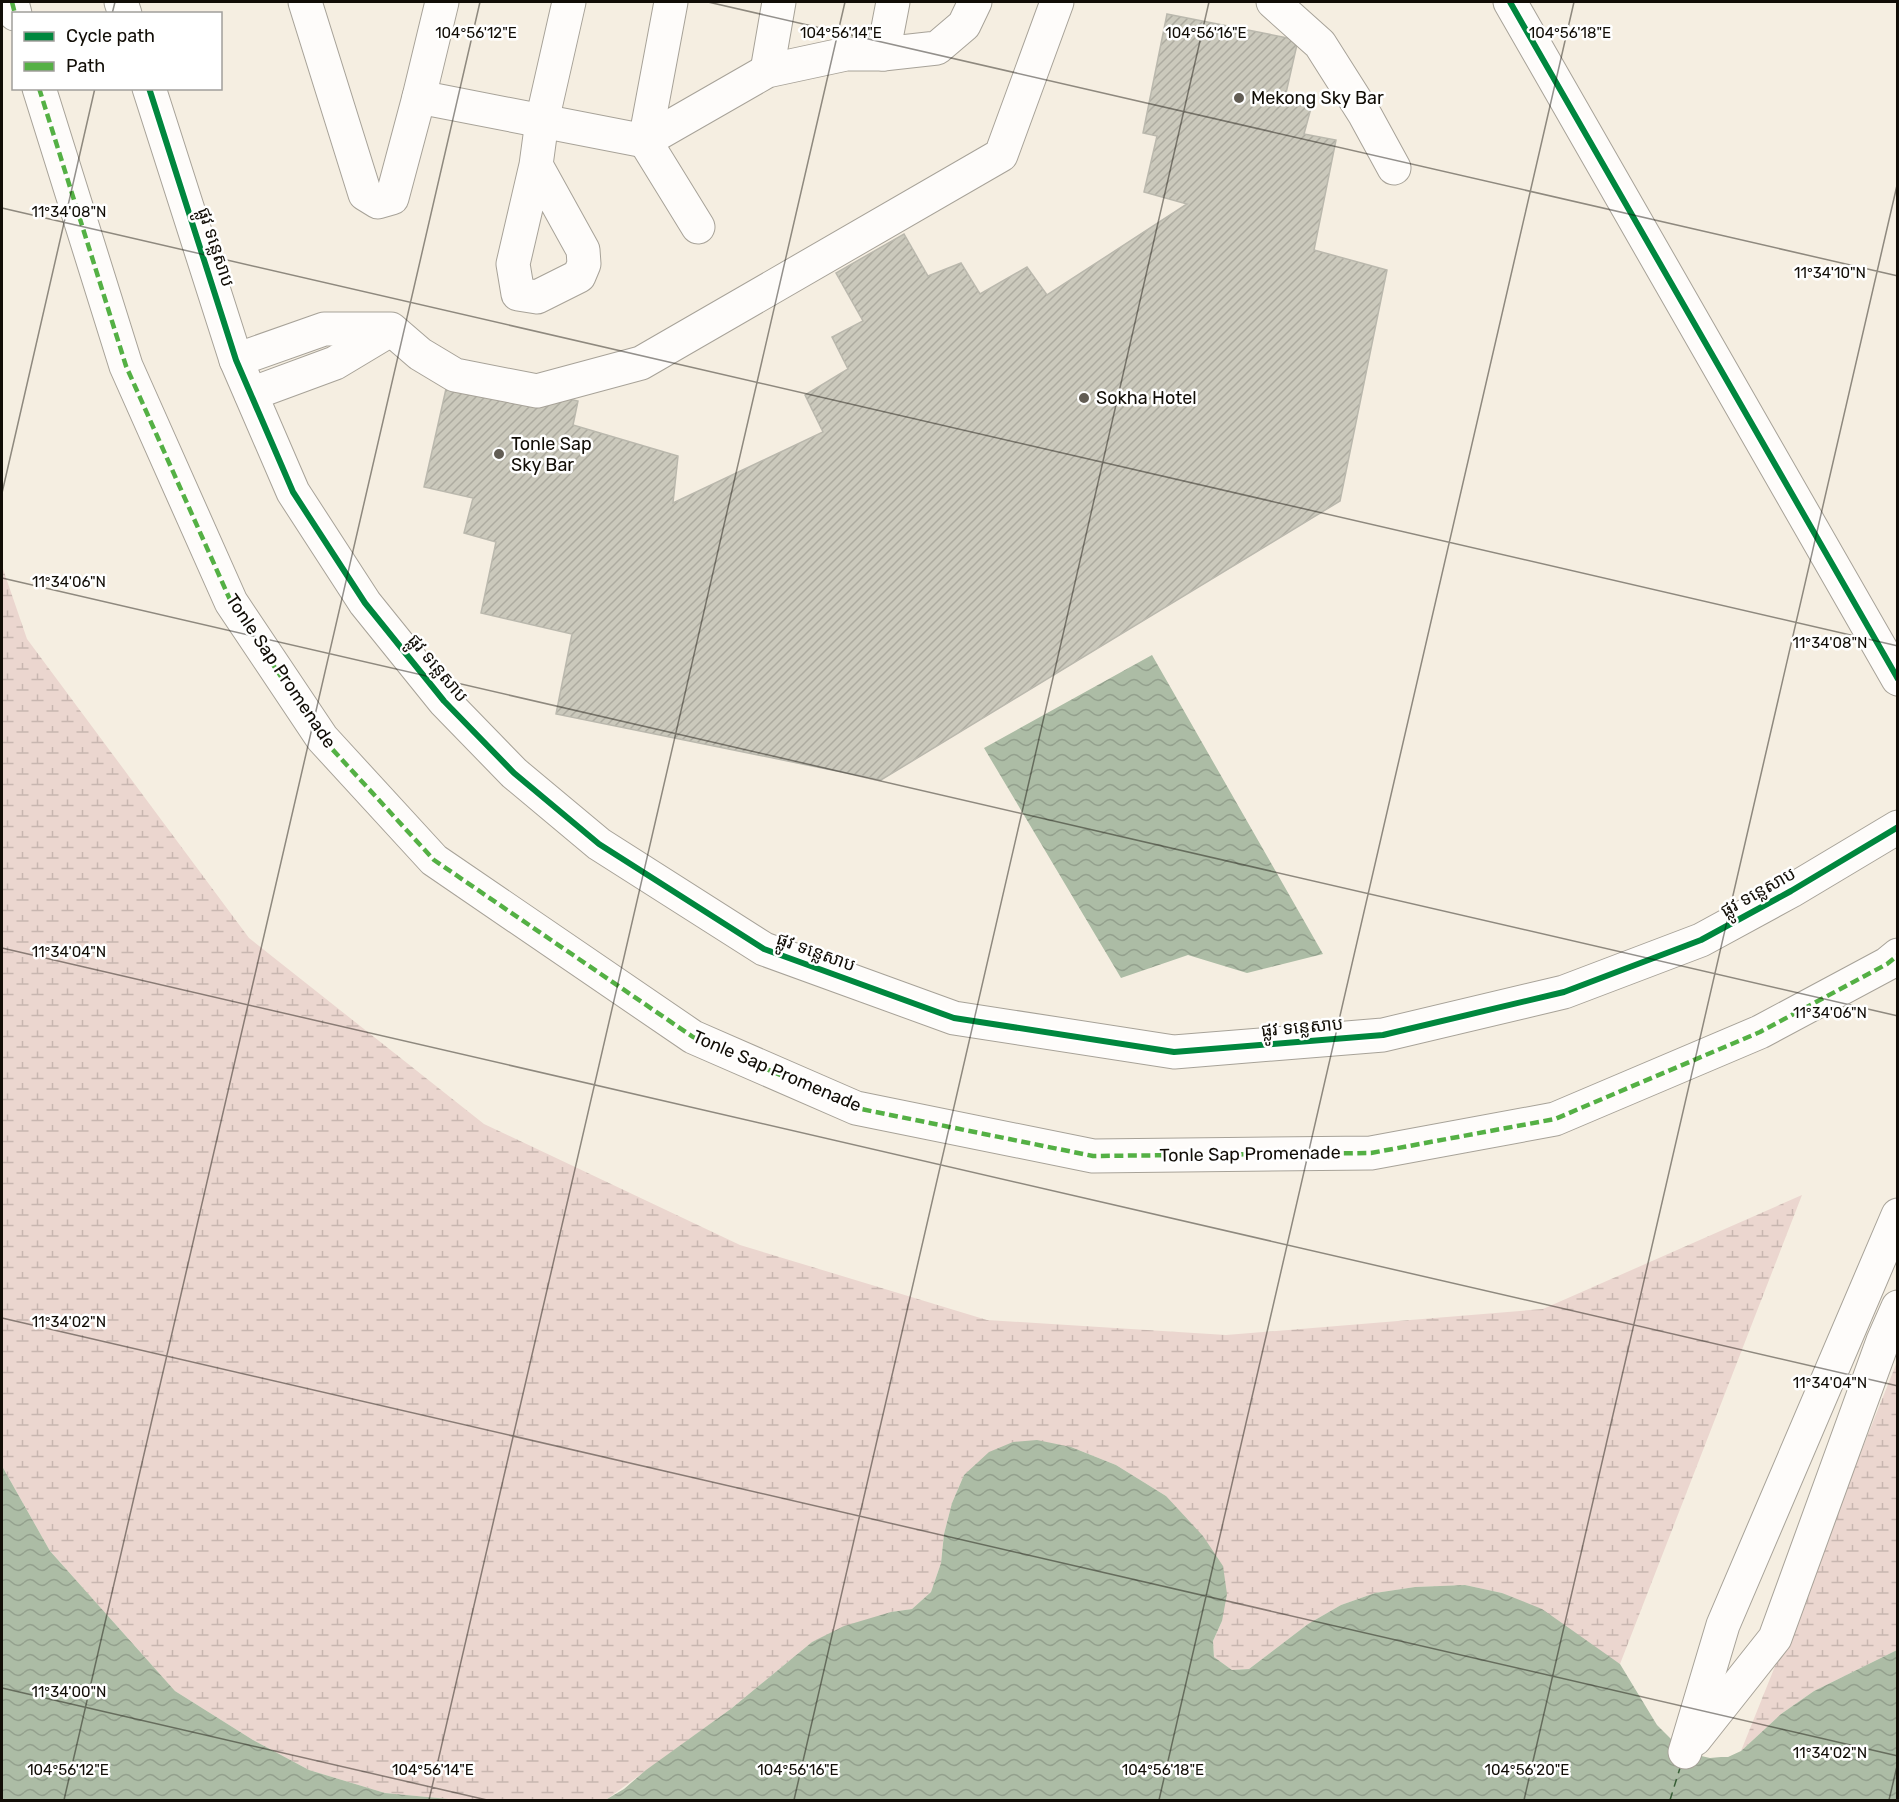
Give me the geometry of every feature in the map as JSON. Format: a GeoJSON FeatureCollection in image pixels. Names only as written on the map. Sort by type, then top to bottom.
{"type":"FeatureCollection","features":[{"type":"Feature","properties":{"kind":"street"},"geometry":{"type":"LineString","coordinates":[[305,2],[365,194],[378,202],[392,198],[442,2]]}},
{"type":"Feature","properties":{"kind":"street"},"geometry":{"type":"LineString","coordinates":[[536,165],[542,121],[569,2]]}},
{"type":"Feature","properties":{"kind":"street"},"geometry":{"type":"LineString","coordinates":[[671,2],[645,141],[698,227]]}},
{"type":"Feature","properties":{"kind":"street"},"geometry":{"type":"LineString","coordinates":[[767,71],[779,2]]}},
{"type":"Feature","properties":{"kind":"street"},"geometry":{"type":"LineString","coordinates":[[884,54],[893,2]]}},
{"type":"Feature","properties":{"kind":"street"},"geometry":{"type":"LineString","coordinates":[[419,97],[645,141],[767,71],[846,54],[884,54],[937,48],[964,25],[975,2]]}},
{"type":"Feature","properties":{"kind":"street"},"geometry":{"type":"LineString","coordinates":[[236,360],[324,329],[391,329],[420,354],[455,375],[537,391],[641,363],[1001,155],[1057,2]]}},
{"type":"Feature","properties":{"kind":"street"},"geometry":{"type":"LineString","coordinates":[[1273,2],[1320,44],[1365,115],[1394,168]]}},
{"type":"Feature","properties":{"kind":"street"},"geometry":{"type":"LineString","coordinates":[[1510,2],[1898,679]]}},
{"type":"Feature","properties":{"kind":"street","name":"Tonle Sap Promenade"},"geometry":{"type":"LineString","coordinates":[[40,90],[126,366],[231,602],[322,738],[434,860],[693,1037],[856,1108],[1093,1156],[1371,1153],[1555,1119],[1760,1032],[1887,964],[1898,955]]}},
{"type":"Feature","properties":{"kind":"street","name":"ផ្លូវ ទន្លេសាប"},"geometry":{"type":"LineString","coordinates":[[150,90],[236,360],[292,492],[365,603],[444,701],[514,774],[599,844],[764,949],[954,1018],[1174,1052],[1383,1035],[1564,992],[1701,940],[1791,891],[1898,827]]}},
{"type":"Feature","properties":{"kind":"street"},"geometry":{"type":"LineString","coordinates":[[251,394],[336,363],[391,329]]}},
{"type":"Feature","properties":{"kind":"street"},"geometry":{"type":"LineString","coordinates":[[1898,1215],[1723,1625],[1685,1752],[1776,1638],[1879,1352],[1898,1307]]}},
{"type":"Feature","properties":{"kind":"green space"},"geometry":{"type":"Polygon","coordinates":[[[2,566],[27,639],[249,938],[484,1124],[740,1245],[987,1320],[1226,1335],[1543,1309],[1802,1195],[1620,1664],[1502,1593],[1465,1585],[1415,1587],[1375,1593],[1341,1605],[1308,1624],[1249,1669],[1232,1670],[1214,1657],[1213,1641],[1222,1621],[1166,1496],[1116,1465],[1071,1447],[964,1475],[952,1503],[944,1534],[941,1563],[931,1592],[912,1609],[891,1612],[812,1642],[732,1708],[607,1799],[459,1800],[385,1793],[309,1770],[253,1740],[175,1691],[50,1551],[2,1466],[2,566]]]}},
{"type":"Feature","properties":{"kind":"green space"},"geometry":{"type":"Polygon","coordinates":[[[1897,1362],[1897,1650],[1814,1691],[1781,1714],[1741,1751],[1897,1362]]]}},
{"type":"Feature","properties":{"kind":"water"},"geometry":{"type":"Polygon","coordinates":[[[1152,655],[1323,954],[1247,973],[1188,955],[1121,978],[984,748],[1152,655]]]}},
{"type":"Feature","properties":{"kind":"water"},"geometry":{"type":"Polygon","coordinates":[[[1037,1440],[1071,1447],[1116,1465],[1166,1496],[1203,1536],[1223,1566],[1227,1594],[1222,1621],[1213,1641],[1214,1657],[1232,1670],[1249,1669],[1308,1624],[1341,1605],[1375,1593],[1415,1587],[1465,1585],[1502,1593],[1542,1609],[1620,1664],[1657,1725],[1684,1752],[1710,1758],[1728,1757],[1741,1751],[1781,1714],[1814,1691],[1897,1650],[1897,1800],[601,1800],[624,1789],[646,1770],[732,1708],[812,1642],[844,1626],[891,1612],[912,1609],[931,1592],[941,1563],[944,1534],[952,1503],[964,1475],[989,1452],[1013,1442],[1037,1440]]]}},
{"type":"Feature","properties":{"kind":"water"},"geometry":{"type":"Polygon","coordinates":[[[2,1466],[50,1551],[175,1691],[253,1740],[309,1770],[385,1793],[459,1800],[2,1800],[2,1466]]]}},
{"type":"Feature","properties":{"kind":"building","name":"Sokha Hotel"},"geometry":{"type":"Polygon","coordinates":[[[1167,14],[1298,40],[1284,102],[1311,108],[1304,134],[1336,140],[1314,250],[1387,270],[1340,501],[881,780],[556,714],[572,634],[481,613],[496,542],[464,533],[473,498],[424,487],[450,371],[578,401],[573,425],[678,456],[673,503],[823,432],[805,395],[848,369],[832,337],[863,321],[836,273],[904,234],[928,276],[961,263],[980,294],[1027,267],[1047,295],[1187,204],[1144,192],[1157,136],[1143,133],[1167,14]]]}},
{"type":"Feature","properties":{"kind":"ferry route"},"geometry":{"type":"LineString","coordinates":[[1670,1800],[1680,1768]]}},
{"type":"Feature","properties":{"kind":"marked path"},"geometry":{"type":"LineString","coordinates":[[12,2],[14,12]]}},
{"type":"Feature","properties":{"kind":"marked path"},"geometry":{"type":"LineString","coordinates":[[40,90],[126,366],[231,602],[322,738],[434,860],[693,1037],[856,1108],[1093,1156],[1371,1153],[1555,1119],[1760,1032],[1887,964],[1898,955]]}},
{"type":"Feature","properties":{"kind":"cycle path"},"geometry":{"type":"LineString","coordinates":[[1510,2],[1898,679]]}},
{"type":"Feature","properties":{"kind":"cycle path"},"geometry":{"type":"LineString","coordinates":[[150,90],[236,360],[293,492],[365,603],[444,701],[514,773],[599,844],[764,949],[954,1018],[1174,1052],[1383,1035],[1564,992],[1701,940],[1791,891],[1898,827]]}},
{"type":"Feature","properties":{"kind":"place","name":"Mekong Sky Bar"},"geometry":{"type":"Point","coordinates":[1239,98]}},
{"type":"Feature","properties":{"kind":"place","name":"Sokha Hotel"},"geometry":{"type":"Point","coordinates":[1084,398]}},
{"type":"Feature","properties":{"kind":"place","name":"Tonle Sap Sky Bar"},"geometry":{"type":"Point","coordinates":[499,454]}}]}
